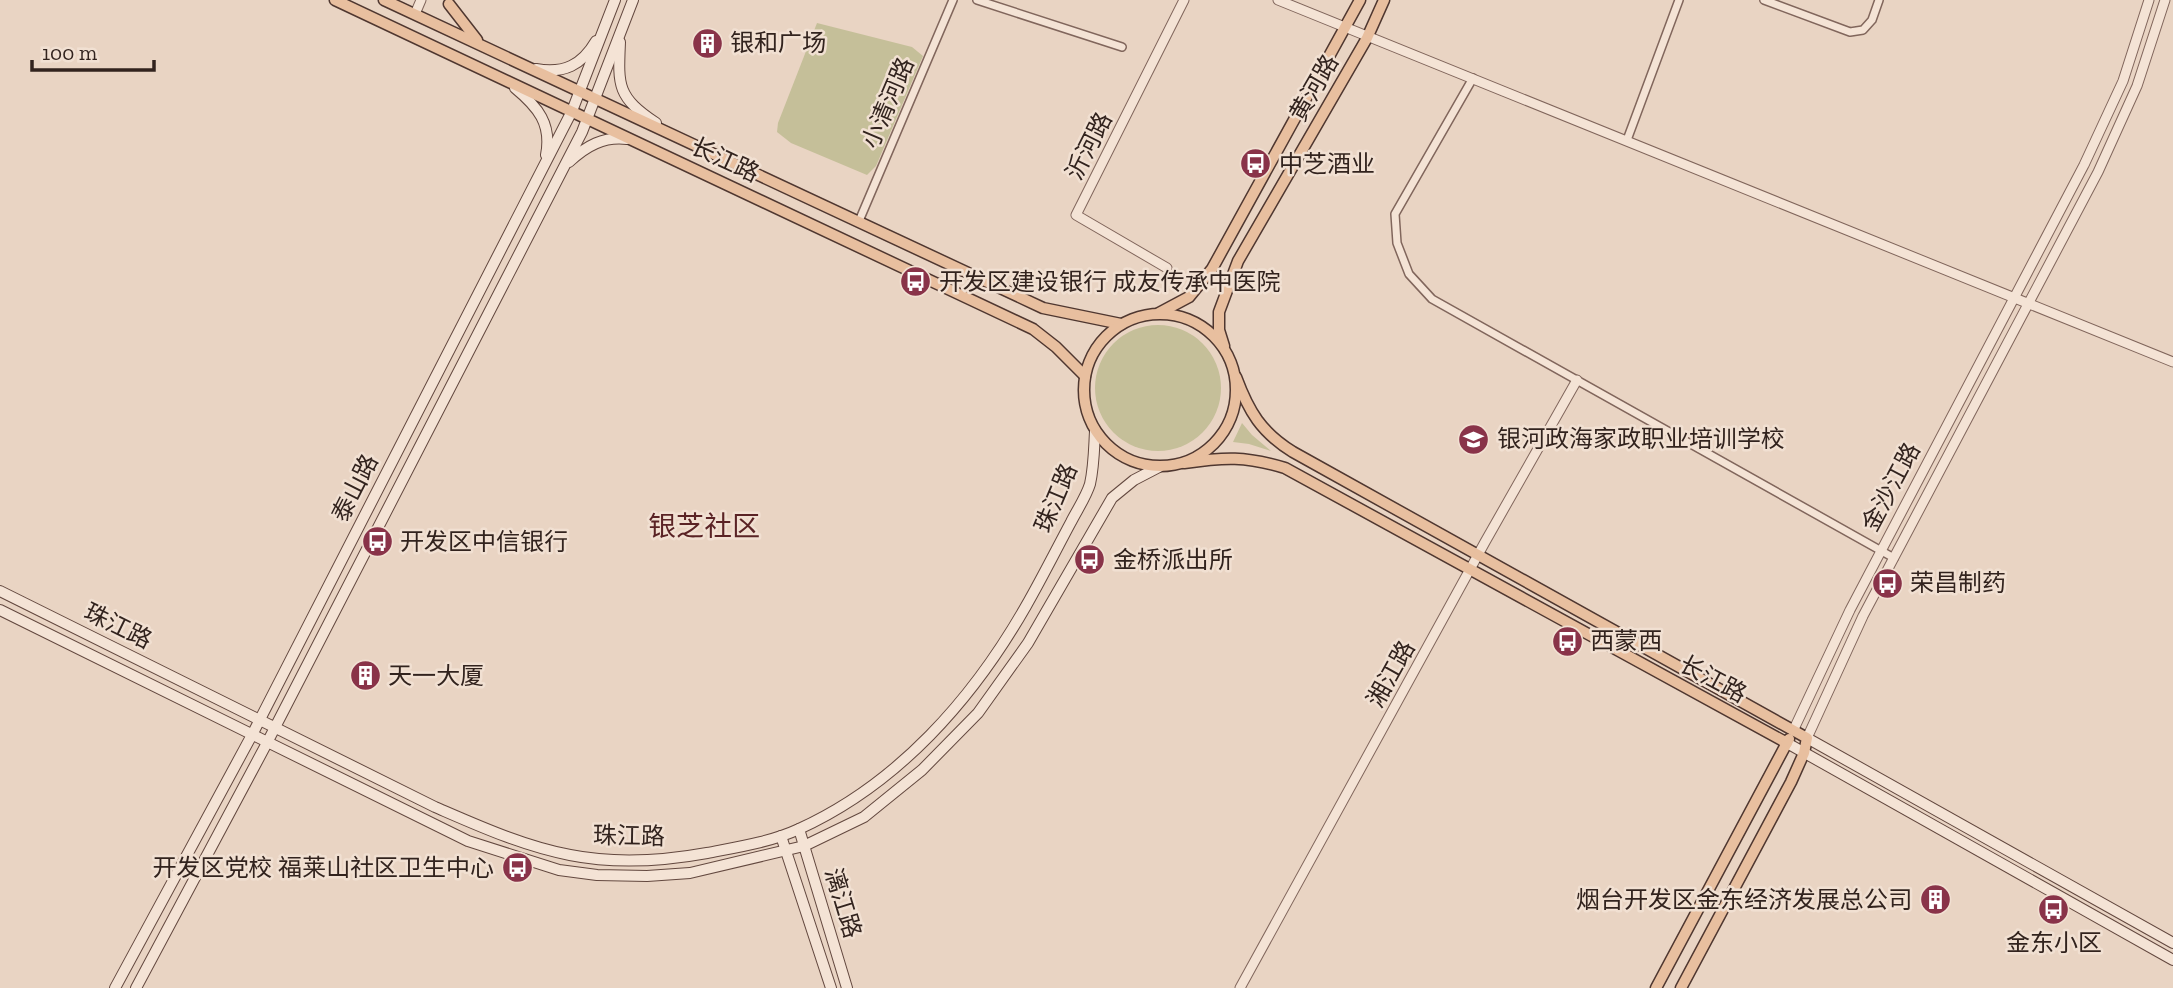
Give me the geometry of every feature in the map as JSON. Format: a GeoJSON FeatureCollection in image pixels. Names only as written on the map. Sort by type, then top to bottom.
{"type":"FeatureCollection","features":[{"type":"Feature","properties":{"kind":"main road","name":"长江路"},"geometry":{"type":"LineString","coordinates":[[335,0],[1033,329],[1085,376]]}},
{"type":"Feature","properties":{"kind":"main road","name":"长江路"},"geometry":{"type":"LineString","coordinates":[[384,0],[597,97],[1043,308],[1121,324]]}},
{"type":"Feature","properties":{"kind":"main road","name":"泰山路"},"geometry":{"type":"LineString","coordinates":[[115,988],[260,720],[572,111],[615,0]]}},
{"type":"Feature","properties":{"kind":"main road","name":"泰山路"},"geometry":{"type":"LineString","coordinates":[[136,988],[268,741],[588,119],[633,0]]}},
{"type":"Feature","properties":{"kind":"main road","name":"黄河路"},"geometry":{"type":"LineString","coordinates":[[1159,313],[1189,297],[1212,269],[1347,28],[1360,0]]}},
{"type":"Feature","properties":{"kind":"main road","name":"黄河路"},"geometry":{"type":"LineString","coordinates":[[1225,348],[1219,330],[1219,312],[1238,261],[1367,38],[1384,0]]}},
{"type":"Feature","properties":{"kind":"main road"},"geometry":{"type":"LineString","coordinates":[[449,4],[473,37],[485,46]]}},
{"type":"Feature","properties":{"kind":"main road"},"geometry":{"type":"LineString","coordinates":[[533,68],[557,71],[572,67],[592,48],[605,25]]}},
{"type":"Feature","properties":{"kind":"main road"},"geometry":{"type":"LineString","coordinates":[[621,31],[621,88],[633,106],[668,131]]}},
{"type":"Feature","properties":{"kind":"main road"},"geometry":{"type":"LineString","coordinates":[[507,81],[537,107],[545,121],[548,135],[545,162]]}},
{"type":"Feature","properties":{"kind":"main road"},"geometry":{"type":"LineString","coordinates":[[562,170],[584,149],[597,143],[612,138],[638,142]]}},
{"type":"Feature","properties":{"kind":"main road"},"geometry":{"type":"LineString","coordinates":[[1159,313],[1195,322],[1209,331],[1225,348],[1236,377],[1237,394],[1230,424],[1214,445],[1202,455],[1184,463],[1159,467],[1127,460],[1118,454],[1095,431],[1084,403],[1088,364],[1101,342],[1121,324],[1159,313]]}},
{"type":"Feature","properties":{"kind":"main road","name":"长江路"},"geometry":{"type":"LineString","coordinates":[[1236,377],[1246,403],[1263,429],[1276,441],[2173,943]]}},
{"type":"Feature","properties":{"kind":"main road","name":"珠江路"},"geometry":{"type":"LineString","coordinates":[[0,591],[472,824],[529,845],[572,856],[640,861],[679,858],[781,836],[857,798],[911,754],[964,700],[986,671],[1036,589],[1089,487],[1094,462],[1095,431]]}},
{"type":"Feature","properties":{"kind":"main road","name":"长江路"},"geometry":{"type":"LineString","coordinates":[[1184,463],[1231,457],[1252,459],[1285,468],[1787,743],[2173,960]]}},
{"type":"Feature","properties":{"kind":"main road"},"geometry":{"type":"LineString","coordinates":[[0,610],[468,841],[559,870],[597,875],[690,873],[804,846],[864,817],[922,770],[978,713],[1028,643],[1112,498],[1134,480],[1159,467]]}},
{"type":"Feature","properties":{"kind":"main road","name":"金沙江路"},"geometry":{"type":"LineString","coordinates":[[1656,988],[1793,731]]}},
{"type":"Feature","properties":{"kind":"main road","name":"金沙江路"},"geometry":{"type":"LineString","coordinates":[[1681,988],[1791,782],[1804,753],[1807,738]]}},
{"type":"Feature","properties":{"kind":"main road","name":"漓江路"},"geometry":{"type":"LineString","coordinates":[[799,829],[847,988]]}},
{"type":"Feature","properties":{"kind":"main road","name":"漓江路"},"geometry":{"type":"LineString","coordinates":[[781,836],[831,988]]}},
{"type":"Feature","properties":{"kind":"street"},"geometry":{"type":"LineString","coordinates":[[415,14],[421,0]]}},
{"type":"Feature","properties":{"kind":"street","name":"小清河路"},"geometry":{"type":"LineString","coordinates":[[859,221],[953,0]]}},
{"type":"Feature","properties":{"kind":"street"},"geometry":{"type":"LineString","coordinates":[[977,0],[1122,47]]}},
{"type":"Feature","properties":{"kind":"street","name":"沂河路"},"geometry":{"type":"LineString","coordinates":[[1167,268],[1076,215],[1184,0]]}},
{"type":"Feature","properties":{"kind":"street"},"geometry":{"type":"LineString","coordinates":[[1278,0],[2173,362]]}},
{"type":"Feature","properties":{"kind":"street"},"geometry":{"type":"LineString","coordinates":[[1627,140],[1679,0]]}},
{"type":"Feature","properties":{"kind":"street"},"geometry":{"type":"LineString","coordinates":[[1764,0],[1850,32],[1863,30],[1872,20],[1878,0]]}},
{"type":"Feature","properties":{"kind":"street","name":"金沙江路"},"geometry":{"type":"LineString","coordinates":[[1793,731],[1850,610],[2084,165],[2123,81],[2149,0]]}},
{"type":"Feature","properties":{"kind":"street","name":"金沙江路"},"geometry":{"type":"LineString","coordinates":[[1807,738],[1863,616],[2098,172],[2137,86],[2165,0]]}},
{"type":"Feature","properties":{"kind":"street"},"geometry":{"type":"LineString","coordinates":[[1473,78],[1395,214],[1397,243],[1409,274],[1432,299],[1894,558]]}},
{"type":"Feature","properties":{"kind":"street","name":"湘江路"},"geometry":{"type":"LineString","coordinates":[[1240,988],[1577,380]]}},
{"type":"Feature","properties":{"kind":"shaded area"},"geometry":{"type":"Polygon","coordinates":[[[817,23],[912,47],[923,56],[876,166],[867,175],[791,143],[777,132],[778,123],[817,23]]]}},
{"type":"Feature","properties":{"kind":"shaded area"},"geometry":{"type":"Polygon","coordinates":[[[1158,325],[1182,330],[1202,344],[1216,364],[1221,388],[1216,412],[1202,432],[1182,446],[1158,451],[1134,446],[1114,432],[1100,412],[1095,388],[1100,364],[1114,344],[1134,330],[1158,325]]]}},
{"type":"Feature","properties":{"kind":"shaded area"},"geometry":{"type":"Polygon","coordinates":[[[1242,423],[1252,435],[1271,451],[1233,442],[1242,423]]]}},
{"type":"Feature","properties":{"kind":"place","name":"银和广场"},"geometry":{"type":"Point","coordinates":[707,43]}},
{"type":"Feature","properties":{"kind":"place","name":"中芝酒业"},"geometry":{"type":"Point","coordinates":[1256,164]}},
{"type":"Feature","properties":{"kind":"place","name":"开发区建设银行 成友传承中医院"},"geometry":{"type":"Point","coordinates":[916,282]}},
{"type":"Feature","properties":{"kind":"place","name":"银河政海家政职业培训学校"},"geometry":{"type":"Point","coordinates":[1474,439]}},
{"type":"Feature","properties":{"kind":"place","name":"开发区中信银行"},"geometry":{"type":"Point","coordinates":[377,542]}},
{"type":"Feature","properties":{"kind":"place","name":"金桥派出所"},"geometry":{"type":"Point","coordinates":[1090,560]}},
{"type":"Feature","properties":{"kind":"place","name":"荣昌制药"},"geometry":{"type":"Point","coordinates":[1887,583]}},
{"type":"Feature","properties":{"kind":"place","name":"西蒙西"},"geometry":{"type":"Point","coordinates":[1567,641]}},
{"type":"Feature","properties":{"kind":"place","name":"天一大厦"},"geometry":{"type":"Point","coordinates":[365,676]}},
{"type":"Feature","properties":{"kind":"place","name":"开发区党校 福莱山社区卫生中心"},"geometry":{"type":"Point","coordinates":[517,868]}},
{"type":"Feature","properties":{"kind":"place","name":"烟台开发区金东经济发展总公司"},"geometry":{"type":"Point","coordinates":[1935,900]}},
{"type":"Feature","properties":{"kind":"place","name":"金东小区"},"geometry":{"type":"Point","coordinates":[2054,909]}},
{"type":"Feature","properties":{"kind":"district","name":"银芝社区"},"geometry":{"type":"Point","coordinates":[704,526]}}]}
